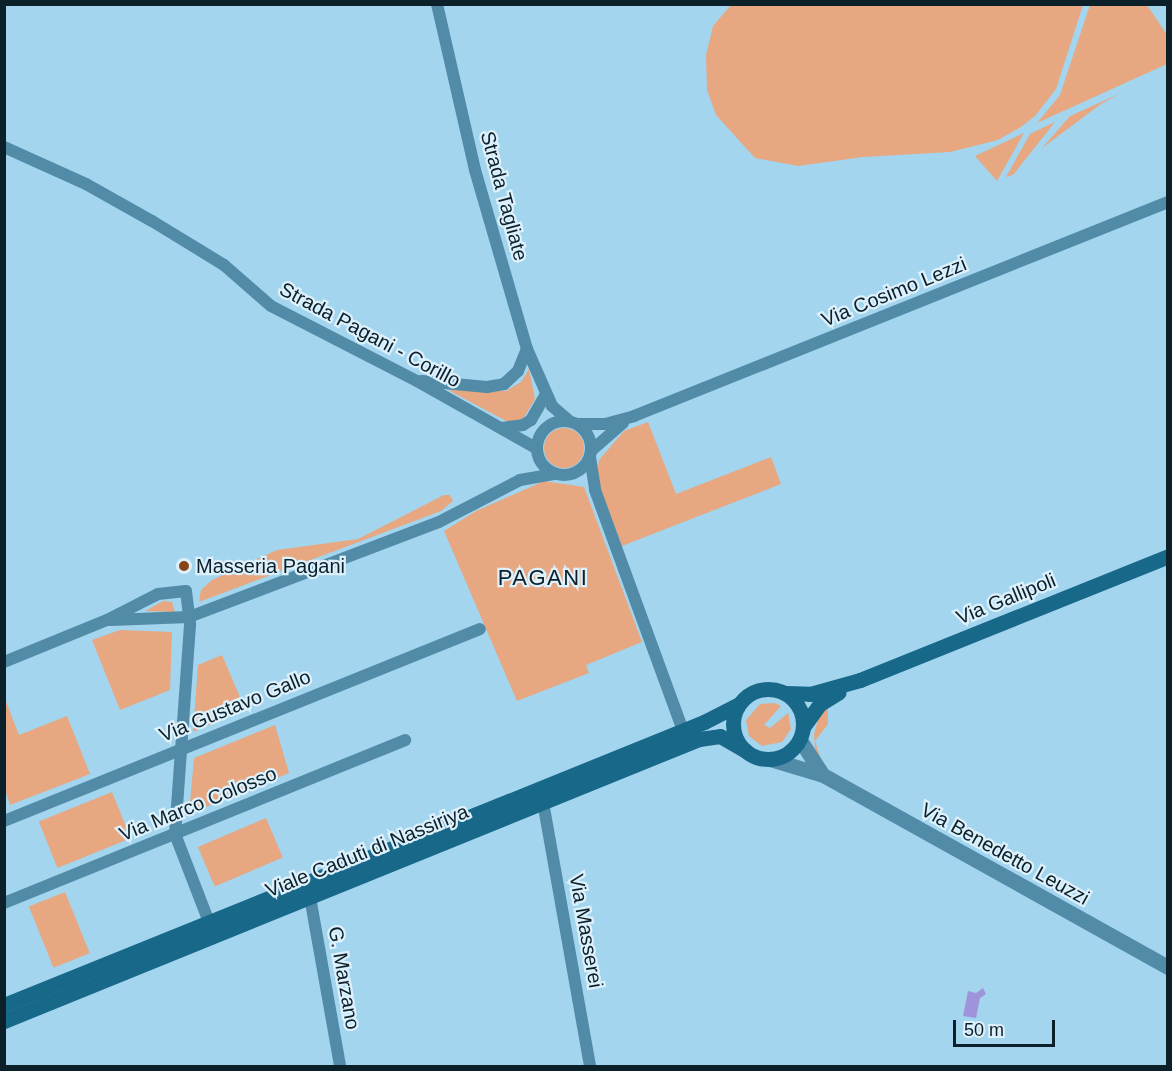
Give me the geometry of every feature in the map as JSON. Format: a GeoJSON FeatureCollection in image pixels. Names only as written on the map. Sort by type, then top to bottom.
{"type":"FeatureCollection","features":[{"type":"Feature","properties":{"kind":"main road","name":"Via Gallipoli"},"geometry":{"type":"LineString","coordinates":[[740,704],[758,690],[810,694],[860,680],[1167,556]]}},
{"type":"Feature","properties":{"kind":"main road","name":"Via Gallipoli"},"geometry":{"type":"LineString","coordinates":[[770,759],[791,751],[820,704],[860,680]]}},
{"type":"Feature","properties":{"kind":"main road"},"geometry":{"type":"LineString","coordinates":[[786,693],[800,708],[802,733]]}},
{"type":"Feature","properties":{"kind":"main road","name":"Viale Caduti di Nassiriya"},"geometry":{"type":"LineString","coordinates":[[4,1005],[683,730],[740,704]]}},
{"type":"Feature","properties":{"kind":"main road"},"geometry":{"type":"LineString","coordinates":[[740,704],[734,728],[746,751],[770,759]]}},
{"type":"Feature","properties":{"kind":"main road","name":"Viale Caduti di Nassiriya"},"geometry":{"type":"LineString","coordinates":[[4,1021],[699,739],[720,736],[746,751]]}},
{"type":"Feature","properties":{"kind":"street","name":"Strada Tagliate"},"geometry":{"type":"LineString","coordinates":[[437,4],[475,170],[526,349],[546,394],[559,415],[573,423]]}},
{"type":"Feature","properties":{"kind":"street","name":"Strada Pagani - Corillo"},"geometry":{"type":"LineString","coordinates":[[4,147],[86,184],[152,221],[224,264],[271,306],[417,381],[502,428],[537,451],[553,474]]}},
{"type":"Feature","properties":{"kind":"street","name":"Via Cosimo Lezzi"},"geometry":{"type":"LineString","coordinates":[[573,423],[605,424],[634,416],[1167,202]]}},
{"type":"Feature","properties":{"kind":"street"},"geometry":{"type":"LineString","coordinates":[[417,381],[487,387],[504,384],[518,371],[526,349]]}},
{"type":"Feature","properties":{"kind":"street"},"geometry":{"type":"LineString","coordinates":[[502,428],[523,425],[531,420],[546,394]]}},
{"type":"Feature","properties":{"kind":"street","name":"Via Cosimo Lezzi"},"geometry":{"type":"LineString","coordinates":[[591,454],[634,416]]}},
{"type":"Feature","properties":{"kind":"street"},"geometry":{"type":"LineString","coordinates":[[573,423],[588,435],[595,490],[683,730]]}},
{"type":"Feature","properties":{"kind":"street","name":"Strada Pagani - Corillo"},"geometry":{"type":"LineString","coordinates":[[502,428],[525,432],[573,423]]}},
{"type":"Feature","properties":{"kind":"street"},"geometry":{"type":"LineString","coordinates":[[511,483],[537,451],[547,427]]}},
{"type":"Feature","properties":{"kind":"street"},"geometry":{"type":"LineString","coordinates":[[577,473],[591,454]]}},
{"type":"Feature","properties":{"kind":"street"},"geometry":{"type":"LineString","coordinates":[[107,620],[189,617],[439,522],[511,483],[553,474],[577,473],[595,490]]}},
{"type":"Feature","properties":{"kind":"street"},"geometry":{"type":"LineString","coordinates":[[4,662],[107,620],[158,594],[186,591],[189,617],[175,834],[209,922]]}},
{"type":"Feature","properties":{"kind":"street","name":"Via Gustavo Gallo"},"geometry":{"type":"LineString","coordinates":[[4,821],[480,629]]}},
{"type":"Feature","properties":{"kind":"street","name":"Via Benedetto Leuzzi"},"geometry":{"type":"LineString","coordinates":[[802,733],[823,775]]}},
{"type":"Feature","properties":{"kind":"street","name":"Via Marco Colosso"},"geometry":{"type":"LineString","coordinates":[[4,903],[405,740]]}},
{"type":"Feature","properties":{"kind":"street","name":"Via Benedetto Leuzzi"},"geometry":{"type":"LineString","coordinates":[[770,759],[823,775],[1167,967]]}},
{"type":"Feature","properties":{"kind":"street","name":"Via Masserei"},"geometry":{"type":"LineString","coordinates":[[543,802],[590,1066]]}},
{"type":"Feature","properties":{"kind":"street","name":"G. Marzano"},"geometry":{"type":"LineString","coordinates":[[310,897],[340,1066]]}},
{"type":"Feature","properties":{"kind":"shaded area"},"geometry":{"type":"Polygon","coordinates":[[[731,5],[1083,5],[1056,89],[1035,116],[998,140],[950,152],[863,157],[798,166],[755,158],[716,115],[707,90],[706,55],[713,26],[731,5]]]}},
{"type":"Feature","properties":{"kind":"shaded area"},"geometry":{"type":"Polygon","coordinates":[[[1090,5],[1147,5],[1167,35],[1167,64],[1037,123],[1060,95],[1090,5]]]}},
{"type":"Feature","properties":{"kind":"shaded area"},"geometry":{"type":"Polygon","coordinates":[[[1119,94],[1101,104],[1042,148],[1070,116],[1119,94]]]}},
{"type":"Feature","properties":{"kind":"shaded area"},"geometry":{"type":"Polygon","coordinates":[[[1055,122],[1013,175],[1006,177],[1030,134],[1055,122]]]}},
{"type":"Feature","properties":{"kind":"shaded area"},"geometry":{"type":"Polygon","coordinates":[[[1024,133],[997,181],[975,156],[1024,133]]]}},
{"type":"Feature","properties":{"kind":"shaded area"},"geometry":{"type":"Polygon","coordinates":[[[529,369],[535,399],[523,419],[508,422],[448,390],[506,391],[521,382],[529,369]]]}},
{"type":"Feature","properties":{"kind":"shaded area"},"geometry":{"type":"Polygon","coordinates":[[[648,422],[676,494],[771,457],[781,484],[622,546],[596,480],[599,460],[624,431],[648,422]]]}},
{"type":"Feature","properties":{"kind":"shaded area"},"geometry":{"type":"Polygon","coordinates":[[[564,428],[572,429],[578,434],[583,440],[583,456],[578,462],[572,467],[564,468],[556,467],[550,462],[545,456],[544,448],[545,440],[550,434],[556,429],[564,428]]]}},
{"type":"Feature","properties":{"kind":"shaded area"},"geometry":{"type":"Polygon","coordinates":[[[544,481],[584,487],[642,642],[586,665],[589,673],[517,701],[444,531],[476,511],[544,481]]]}},
{"type":"Feature","properties":{"kind":"shaded area"},"geometry":{"type":"Polygon","coordinates":[[[444,495],[450,495],[453,501],[441,511],[199,602],[201,590],[212,580],[277,550],[358,539],[444,495]]]}},
{"type":"Feature","properties":{"kind":"shaded area"},"geometry":{"type":"Polygon","coordinates":[[[163,601],[172,602],[175,612],[145,611],[163,601]]]}},
{"type":"Feature","properties":{"kind":"shaded area"},"geometry":{"type":"Polygon","coordinates":[[[120,630],[172,632],[170,690],[120,710],[92,640],[120,630]]]}},
{"type":"Feature","properties":{"kind":"shaded area"},"geometry":{"type":"Polygon","coordinates":[[[222,655],[245,709],[193,732],[198,665],[222,655]]]}},
{"type":"Feature","properties":{"kind":"shaded area"},"geometry":{"type":"Polygon","coordinates":[[[5,699],[19,735],[67,716],[90,774],[10,805],[5,790],[5,699]]]}},
{"type":"Feature","properties":{"kind":"shaded area"},"geometry":{"type":"Polygon","coordinates":[[[775,703],[781,706],[764,725],[770,728],[788,713],[791,729],[782,742],[762,746],[749,736],[746,720],[760,704],[775,703]]]}},
{"type":"Feature","properties":{"kind":"shaded area"},"geometry":{"type":"Polygon","coordinates":[[[828,708],[828,724],[815,741],[821,759],[815,749],[814,734],[819,716],[828,708]]]}},
{"type":"Feature","properties":{"kind":"shaded area"},"geometry":{"type":"Polygon","coordinates":[[[275,725],[289,773],[189,814],[194,758],[275,725]]]}},
{"type":"Feature","properties":{"kind":"shaded area"},"geometry":{"type":"Polygon","coordinates":[[[112,792],[131,838],[57,868],[39,822],[112,792]]]}},
{"type":"Feature","properties":{"kind":"shaded area"},"geometry":{"type":"Polygon","coordinates":[[[266,818],[283,858],[215,886],[198,847],[266,818]]]}},
{"type":"Feature","properties":{"kind":"shaded area"},"geometry":{"type":"Polygon","coordinates":[[[65,892],[90,953],[54,968],[29,907],[65,892]]]}},
{"type":"Feature","properties":{"kind":"shaded area"},"geometry":{"type":"Polygon","coordinates":[[[983,988],[986,994],[980,998],[976,1018],[963,1016],[968,991],[976,993],[983,988]]]}},
{"type":"Feature","properties":{"kind":"place","name":"Masseria Pagani"},"geometry":{"type":"Point","coordinates":[184,566]}},
{"type":"Feature","properties":{"kind":"district","name":"PAGANI"},"geometry":{"type":"Point","coordinates":[543,578]}}]}
